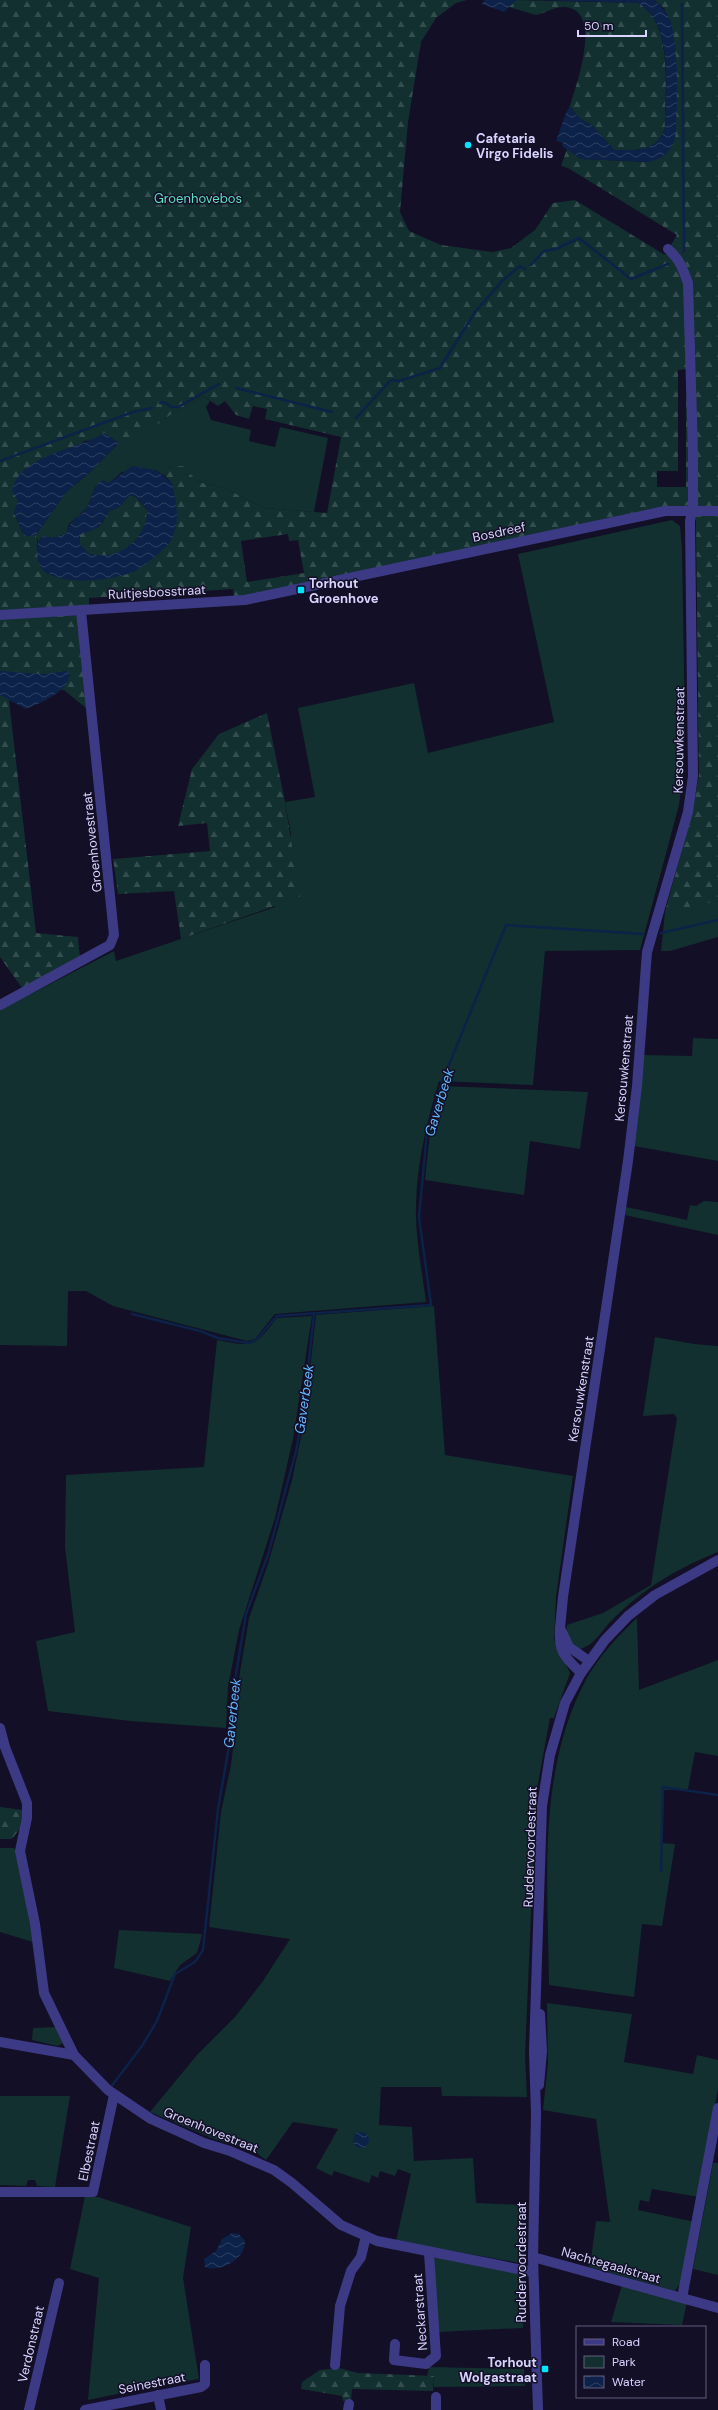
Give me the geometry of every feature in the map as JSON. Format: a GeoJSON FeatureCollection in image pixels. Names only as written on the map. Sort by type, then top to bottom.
{"type":"FeatureCollection","features":[{"type":"Feature","properties":{"kind":"street"},"geometry":{"type":"LineString","coordinates":[[668,249],[682,266],[688,283],[692,438],[692,512]]}},
{"type":"Feature","properties":{"kind":"street","name":"Bosdreef"},"geometry":{"type":"LineString","coordinates":[[313,585],[665,511],[718,511]]}},
{"type":"Feature","properties":{"kind":"street","name":"Kersouwkenstraat"},"geometry":{"type":"LineString","coordinates":[[581,1673],[563,1655],[559,1643],[564,1589],[628,1161],[637,1086],[647,952],[688,812],[692,787],[694,734],[692,512]]}},
{"type":"Feature","properties":{"kind":"street","name":"Ruitjesbosstraat"},"geometry":{"type":"LineString","coordinates":[[0,615],[245,600],[313,585]]}},
{"type":"Feature","properties":{"kind":"street","name":"Groenhovestraat"},"geometry":{"type":"LineString","coordinates":[[0,1005],[110,945],[114,934],[81,611]]}},
{"type":"Feature","properties":{"kind":"street","name":"Ruddervoordestraat"},"geometry":{"type":"LineString","coordinates":[[538,2410],[533,2257],[536,2113],[542,2052],[542,2027],[537,1993],[542,1806],[550,1755],[563,1710],[581,1673],[589,1661],[628,1616],[661,1592],[718,1560]]}},
{"type":"Feature","properties":{"kind":"street"},"geometry":{"type":"LineString","coordinates":[[560,1628],[569,1647],[589,1661]]}},
{"type":"Feature","properties":{"kind":"street","name":"Groenhovestraat"},"geometry":{"type":"LineString","coordinates":[[0,1728],[5,1747],[26,1803],[27,1818],[20,1851],[35,1924],[44,1994],[74,2055],[114,2095],[151,2119],[204,2143],[235,2153],[274,2170],[292,2183],[341,2225],[377,2241],[429,2253],[533,2272]]}},
{"type":"Feature","properties":{"kind":"street"},"geometry":{"type":"LineString","coordinates":[[0,2042],[74,2055]]}},
{"type":"Feature","properties":{"kind":"street","name":"Elbestraat"},"geometry":{"type":"LineString","coordinates":[[0,2192],[94,2192],[114,2095]]}},
{"type":"Feature","properties":{"kind":"street"},"geometry":{"type":"LineString","coordinates":[[682,2298],[714,2159],[718,2108]]}},
{"type":"Feature","properties":{"kind":"street"},"geometry":{"type":"LineString","coordinates":[[335,2365],[340,2306],[351,2271],[361,2258],[366,2236]]}},
{"type":"Feature","properties":{"kind":"street","name":"Neckarstraat"},"geometry":{"type":"LineString","coordinates":[[395,2344],[394,2360],[426,2364],[436,2356],[429,2253]]}},
{"type":"Feature","properties":{"kind":"street","name":"Nachtegaalstraat"},"geometry":{"type":"LineString","coordinates":[[533,2257],[718,2308]]}},
{"type":"Feature","properties":{"kind":"street","name":"Verdonstraat"},"geometry":{"type":"LineString","coordinates":[[29,2410],[59,2283]]}},
{"type":"Feature","properties":{"kind":"street","name":"Seinestraat"},"geometry":{"type":"LineString","coordinates":[[85,2410],[158,2396],[205,2384],[205,2365]]}},
{"type":"Feature","properties":{"kind":"street"},"geometry":{"type":"LineString","coordinates":[[158,2396],[161,2410]]}},
{"type":"Feature","properties":{"kind":"street"},"geometry":{"type":"LineString","coordinates":[[436,2397],[436,2410]]}},
{"type":"Feature","properties":{"kind":"green space","name":"Groenhovebos"},"geometry":{"type":"Polygon","coordinates":[[[0,0],[467,0],[456,3],[436,18],[421,42],[408,122],[400,212],[409,231],[441,245],[492,252],[511,248],[535,230],[553,203],[575,200],[665,255],[677,235],[568,168],[561,166],[567,149],[581,159],[649,162],[676,115],[675,52],[671,23],[664,8],[654,0],[718,0],[718,901],[665,912],[692,815],[699,776],[696,505],[665,507],[244,596],[234,596],[233,589],[89,598],[89,606],[77,607],[87,709],[64,690],[33,688],[9,701],[36,933],[78,937],[80,959],[22,988],[0,957],[0,0]],[[686,369],[678,370],[678,471],[657,471],[657,487],[686,487],[686,369]],[[203,396],[170,415],[130,445],[119,443],[104,433],[93,440],[84,441],[18,501],[14,513],[24,536],[36,535],[38,560],[44,571],[53,576],[76,579],[121,575],[172,483],[165,476],[170,466],[183,466],[198,482],[225,488],[264,508],[327,513],[341,437],[265,419],[267,409],[253,406],[249,419],[236,415],[225,401],[218,406],[203,396]],[[288,534],[241,541],[247,582],[304,573],[298,540],[289,541],[288,534]]]}},
{"type":"Feature","properties":{"kind":"green space"},"geometry":{"type":"Polygon","coordinates":[[[516,0],[638,3],[649,12],[657,26],[662,42],[666,78],[665,128],[656,142],[651,146],[637,150],[614,150],[593,126],[579,118],[570,106],[581,67],[584,50],[585,34],[583,21],[577,11],[565,7],[536,15],[509,7],[516,0]]]}},
{"type":"Feature","properties":{"kind":"green space"},"geometry":{"type":"Polygon","coordinates":[[[203,396],[210,401],[206,407],[211,420],[251,430],[249,441],[275,447],[280,427],[328,438],[314,512],[264,508],[225,488],[198,482],[182,466],[170,466],[165,476],[156,470],[122,472],[109,483],[95,487],[87,508],[69,524],[66,534],[53,538],[43,536],[38,542],[36,535],[66,492],[88,474],[119,443],[130,444],[170,415],[203,396]]]}},
{"type":"Feature","properties":{"kind":"green space"},"geometry":{"type":"Polygon","coordinates":[[[130,495],[136,497],[147,510],[146,521],[136,540],[129,547],[110,555],[99,556],[88,554],[80,544],[80,535],[102,523],[109,511],[119,507],[130,495]]]}},
{"type":"Feature","properties":{"kind":"green space"},"geometry":{"type":"Polygon","coordinates":[[[718,515],[718,937],[670,951],[661,951],[665,912],[692,815],[699,776],[696,516],[718,515]]]}},
{"type":"Feature","properties":{"kind":"green space"},"geometry":{"type":"Polygon","coordinates":[[[672,520],[680,526],[682,548],[685,731],[683,775],[679,805],[640,950],[545,951],[533,1085],[439,1081],[423,1142],[418,1173],[416,1204],[419,1253],[426,1302],[275,1314],[255,1339],[247,1341],[113,1306],[86,1291],[68,1291],[67,1346],[0,1345],[0,1010],[114,951],[116,961],[275,907],[291,834],[285,802],[315,797],[298,708],[414,683],[428,753],[554,722],[518,554],[672,520]]]}},
{"type":"Feature","properties":{"kind":"green space"},"geometry":{"type":"Polygon","coordinates":[[[267,713],[285,802],[300,897],[181,939],[174,891],[118,894],[113,859],[210,851],[207,823],[178,826],[192,769],[219,734],[267,713]]]}},
{"type":"Feature","properties":{"kind":"green space"},"geometry":{"type":"Polygon","coordinates":[[[693,1038],[718,1039],[718,1161],[634,1146],[644,1055],[692,1056],[693,1038]]]}},
{"type":"Feature","properties":{"kind":"green space"},"geometry":{"type":"Polygon","coordinates":[[[443,1086],[588,1092],[580,1149],[530,1141],[524,1195],[425,1180],[430,1131],[443,1086]]]}},
{"type":"Feature","properties":{"kind":"green space"},"geometry":{"type":"Polygon","coordinates":[[[704,1201],[718,1202],[718,1235],[625,1215],[626,1207],[687,1220],[690,1205],[696,1206],[704,1201]]]}},
{"type":"Feature","properties":{"kind":"green space"},"geometry":{"type":"Polygon","coordinates":[[[434,1306],[445,1455],[573,1476],[556,1597],[554,1640],[570,1673],[554,1718],[550,1718],[536,1794],[525,2056],[527,2097],[442,2096],[441,2087],[381,2087],[379,2125],[412,2127],[414,2161],[473,2158],[476,2203],[523,2205],[520,2263],[396,2241],[411,2174],[398,2169],[395,2176],[380,2171],[378,2178],[372,2175],[369,2183],[334,2171],[332,2176],[316,2168],[338,2129],[293,2122],[266,2160],[254,2151],[214,2139],[150,2112],[197,2055],[235,2017],[263,1981],[290,1939],[209,1927],[221,1812],[231,1765],[237,1717],[236,1696],[249,1618],[268,1564],[292,1480],[304,1423],[316,1315],[434,1306]]]}},
{"type":"Feature","properties":{"kind":"green space"},"geometry":{"type":"Polygon","coordinates":[[[312,1316],[293,1439],[275,1518],[239,1630],[228,1687],[226,1728],[130,1721],[48,1711],[36,1641],[75,1632],[65,1547],[66,1475],[204,1467],[217,1340],[239,1344],[252,1343],[263,1335],[277,1318],[312,1316]]]}},
{"type":"Feature","properties":{"kind":"green space"},"geometry":{"type":"Polygon","coordinates":[[[655,1337],[694,1344],[718,1346],[718,1552],[688,1565],[648,1589],[623,1609],[594,1641],[580,1649],[573,1645],[569,1640],[567,1625],[603,1613],[651,1585],[677,1418],[674,1414],[643,1416],[655,1337]]]}},
{"type":"Feature","properties":{"kind":"green space"},"geometry":{"type":"Polygon","coordinates":[[[637,1618],[639,1690],[718,1660],[718,1756],[695,1752],[688,1789],[664,1790],[662,1843],[675,1844],[662,1926],[642,1924],[634,1997],[549,1985],[547,1866],[553,1788],[560,1749],[571,1712],[593,1668],[611,1645],[637,1618]]]}},
{"type":"Feature","properties":{"kind":"green space"},"geometry":{"type":"Polygon","coordinates":[[[0,1807],[23,1810],[22,1826],[12,1839],[0,1839],[0,1807]]]}},
{"type":"Feature","properties":{"kind":"green space"},"geometry":{"type":"Polygon","coordinates":[[[0,1848],[14,1848],[17,1852],[33,1942],[0,1932],[0,1848]]]}},
{"type":"Feature","properties":{"kind":"green space"},"geometry":{"type":"Polygon","coordinates":[[[119,1930],[202,1935],[197,1953],[180,1965],[170,1981],[114,1968],[119,1930]]]}},
{"type":"Feature","properties":{"kind":"green space"},"geometry":{"type":"Polygon","coordinates":[[[547,2003],[632,2014],[624,2062],[693,2074],[697,2055],[718,2060],[718,2088],[699,2197],[652,2189],[649,2202],[640,2200],[638,2210],[695,2222],[680,2284],[675,2291],[590,2267],[596,2221],[610,2222],[596,2119],[543,2110],[548,2063],[547,2003]]]}},
{"type":"Feature","properties":{"kind":"green space"},"geometry":{"type":"Polygon","coordinates":[[[58,2027],[63,2038],[62,2044],[57,2046],[32,2040],[33,2028],[58,2027]]]}},
{"type":"Feature","properties":{"kind":"green space"},"geometry":{"type":"Polygon","coordinates":[[[0,2096],[70,2096],[55,2187],[37,2186],[35,2180],[28,2180],[26,2186],[0,2185],[0,2096]]]}},
{"type":"Feature","properties":{"kind":"green space"},"geometry":{"type":"Polygon","coordinates":[[[713,2163],[718,2163],[718,2275],[693,2269],[713,2163]]]}},
{"type":"Feature","properties":{"kind":"green space"},"geometry":{"type":"Polygon","coordinates":[[[85,2196],[98,2197],[191,2227],[183,2278],[199,2379],[175,2383],[169,2379],[132,2386],[132,2391],[88,2400],[99,2278],[70,2269],[85,2196]]]}},
{"type":"Feature","properties":{"kind":"green space"},"geometry":{"type":"Polygon","coordinates":[[[437,2257],[519,2273],[521,2277],[523,2328],[439,2332],[432,2259],[437,2257]]]}},
{"type":"Feature","properties":{"kind":"green space"},"geometry":{"type":"Polygon","coordinates":[[[622,2285],[687,2302],[682,2325],[611,2322],[622,2285]]]}},
{"type":"Feature","properties":{"kind":"green space"},"geometry":{"type":"Polygon","coordinates":[[[429,2367],[524,2369],[525,2386],[434,2387],[434,2376],[427,2376],[429,2367]]]}},
{"type":"Feature","properties":{"kind":"green space"},"geometry":{"type":"Polygon","coordinates":[[[339,2368],[358,2373],[434,2376],[433,2391],[352,2389],[351,2401],[343,2401],[342,2396],[301,2389],[302,2382],[320,2370],[339,2368]]]}},
{"type":"Feature","properties":{"kind":"water"},"geometry":{"type":"Polygon","coordinates":[[[485,0],[516,0],[504,12],[482,4],[485,0]]]}},
{"type":"Feature","properties":{"kind":"water"},"geometry":{"type":"Polygon","coordinates":[[[537,0],[654,0],[665,10],[669,17],[674,36],[677,91],[676,131],[673,143],[668,152],[660,158],[649,162],[581,159],[562,146],[563,143],[556,141],[570,106],[579,118],[593,126],[614,150],[637,150],[651,146],[661,136],[665,128],[665,60],[663,42],[658,26],[650,12],[638,3],[537,0]]]}},
{"type":"Feature","properties":{"kind":"water"},"geometry":{"type":"Polygon","coordinates":[[[104,433],[119,443],[88,474],[66,492],[36,535],[24,536],[14,512],[18,501],[12,491],[17,478],[26,468],[51,454],[93,439],[104,433]]]}},
{"type":"Feature","properties":{"kind":"water"},"geometry":{"type":"Polygon","coordinates":[[[132,466],[156,470],[172,483],[177,519],[174,533],[169,543],[145,565],[128,574],[101,580],[70,580],[56,577],[46,572],[38,562],[38,542],[43,536],[53,538],[66,534],[73,521],[87,507],[99,482],[103,480],[109,483],[132,466]],[[130,495],[119,507],[109,511],[99,527],[80,535],[80,544],[88,553],[109,555],[119,552],[136,539],[146,520],[147,509],[136,497],[130,495]]]}},
{"type":"Feature","properties":{"kind":"water"},"geometry":{"type":"Polygon","coordinates":[[[0,671],[43,674],[66,671],[70,674],[64,686],[53,696],[26,709],[0,695],[0,671]]]}},
{"type":"Feature","properties":{"kind":"water"},"geometry":{"type":"Polygon","coordinates":[[[358,2132],[364,2132],[369,2137],[367,2146],[364,2148],[358,2148],[353,2143],[353,2137],[358,2132]]]}},
{"type":"Feature","properties":{"kind":"water"},"geometry":{"type":"Polygon","coordinates":[[[232,2233],[239,2234],[245,2241],[241,2254],[237,2259],[225,2266],[218,2268],[205,2267],[204,2259],[216,2251],[222,2239],[232,2233]]]}},
{"type":"Feature","properties":{"kind":"waterway"},"geometry":{"type":"LineString","coordinates":[[682,4],[684,252]]}},
{"type":"Feature","properties":{"kind":"waterway"},"geometry":{"type":"LineString","coordinates":[[531,265],[544,251],[556,249],[579,238],[631,279],[668,264]]}},
{"type":"Feature","properties":{"kind":"waterway"},"geometry":{"type":"LineString","coordinates":[[356,418],[391,380],[399,381],[440,368],[475,312],[503,280],[520,266],[525,269]]}},
{"type":"Feature","properties":{"kind":"waterway"},"geometry":{"type":"LineString","coordinates":[[160,403],[164,402],[172,407],[178,407],[219,384]]}},
{"type":"Feature","properties":{"kind":"waterway"},"geometry":{"type":"LineString","coordinates":[[236,388],[332,412]]}},
{"type":"Feature","properties":{"kind":"waterway"},"geometry":{"type":"LineString","coordinates":[[0,461],[133,412],[152,408]]}},
{"type":"Feature","properties":{"kind":"waterway"},"geometry":{"type":"LineString","coordinates":[[661,933],[718,920]]}},
{"type":"Feature","properties":{"kind":"waterway","name":"Gaverbeek"},"geometry":{"type":"LineString","coordinates":[[132,1314],[200,1331],[218,1338],[248,1343],[256,1340],[277,1316],[431,1305],[419,1217],[427,1132],[442,1082],[506,925],[644,934]]}},
{"type":"Feature","properties":{"kind":"waterway","name":"Gaverbeek"},"geometry":{"type":"LineString","coordinates":[[110,2088],[142,2046],[157,2021],[175,1974],[195,1962],[203,1950],[218,1809],[232,1729],[232,1698],[246,1614],[268,1555],[296,1451],[303,1414],[314,1314]]}},
{"type":"Feature","properties":{"kind":"waterway"},"geometry":{"type":"LineString","coordinates":[[661,1871],[663,1787],[718,1795]]}},
{"type":"Feature","properties":{"kind":"place","name":"Cafetaria Virgo Fidelis"},"geometry":{"type":"Point","coordinates":[468,145]}},
{"type":"Feature","properties":{"kind":"place","name":"Torhout Groenhove"},"geometry":{"type":"Point","coordinates":[301,590]}},
{"type":"Feature","properties":{"kind":"place","name":"Torhout Wolgastraat"},"geometry":{"type":"Point","coordinates":[545,2369]}}]}
